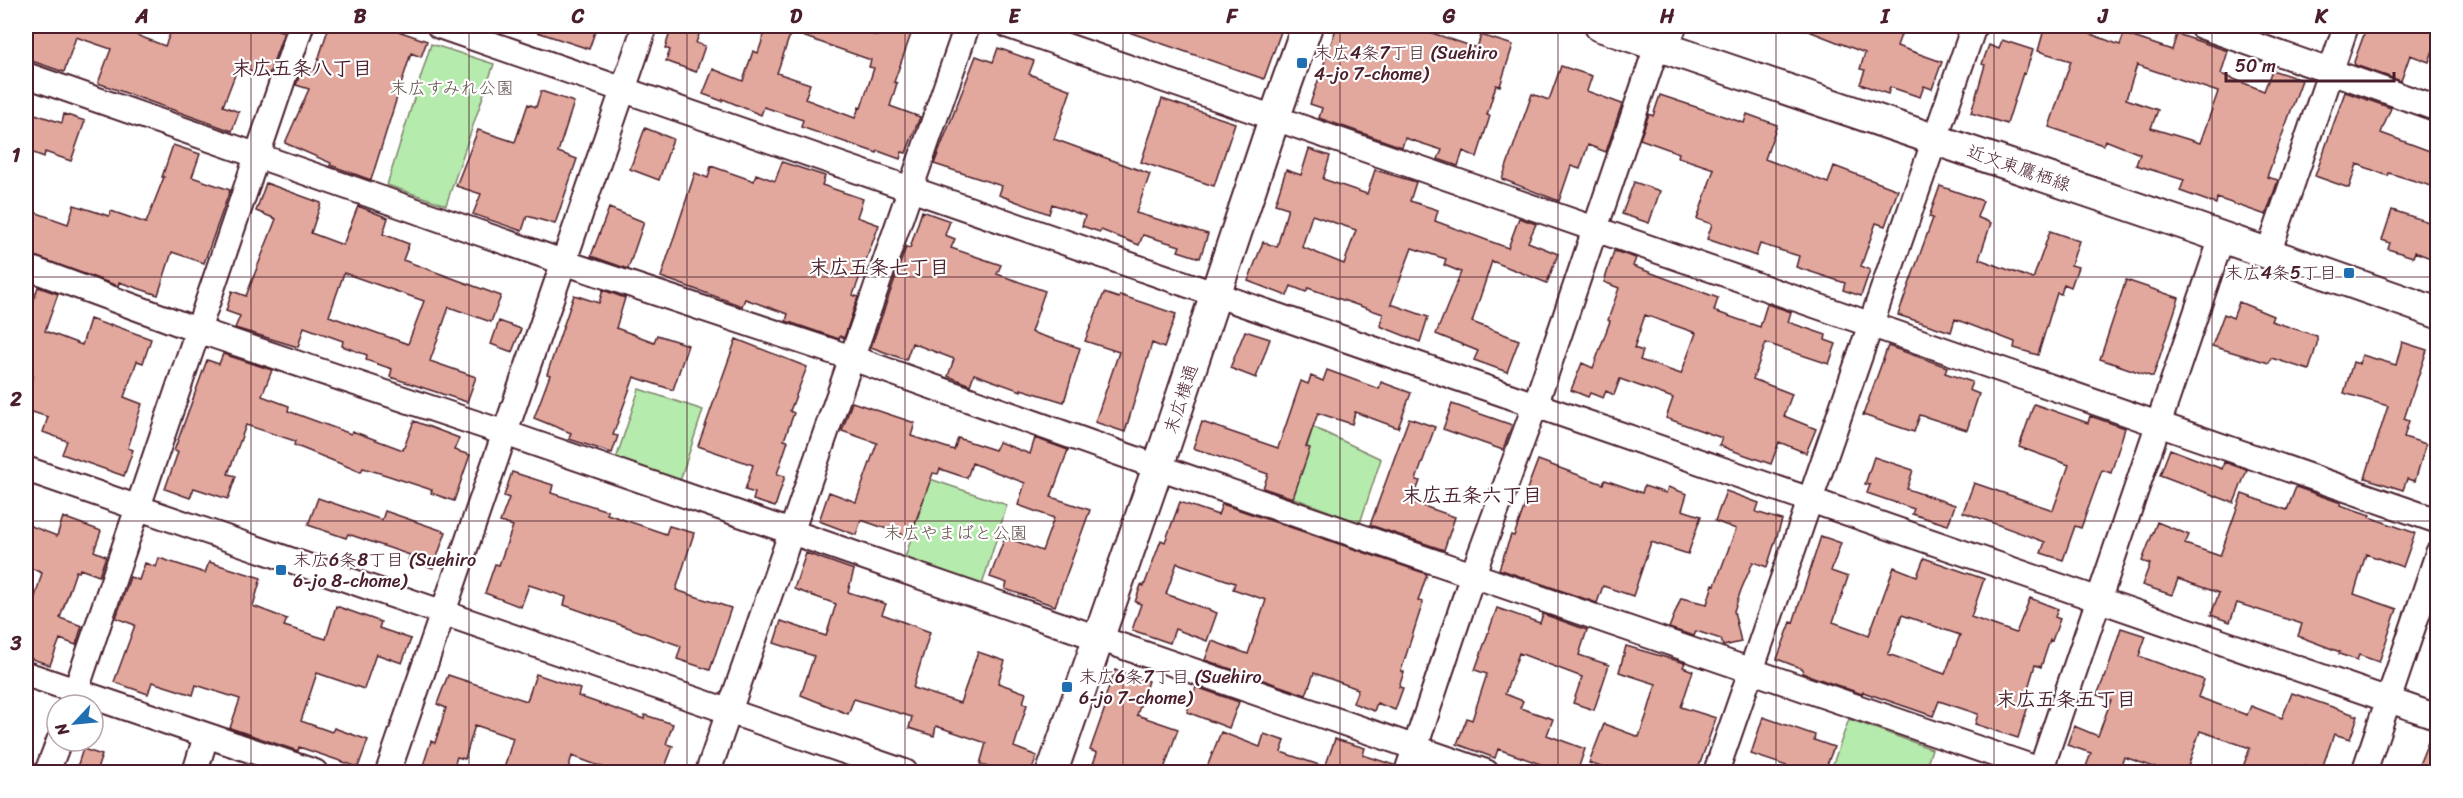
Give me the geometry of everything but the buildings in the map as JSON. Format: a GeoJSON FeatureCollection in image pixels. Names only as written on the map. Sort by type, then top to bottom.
{"type":"FeatureCollection","features":[{"type":"Feature","properties":{"kind":"street"},"geometry":{"type":"LineString","coordinates":[[76,693],[301,26]]}},
{"type":"Feature","properties":{"kind":"street"},"geometry":{"type":"LineString","coordinates":[[439,26],[1536,403],[2438,717]]}},
{"type":"Feature","properties":{"kind":"street"},"geometry":{"type":"LineString","coordinates":[[388,772],[645,26]]}},
{"type":"Feature","properties":{"kind":"street"},"geometry":{"type":"LineString","coordinates":[[708,772],[967,26]]}},
{"type":"Feature","properties":{"kind":"street"},"geometry":{"type":"LineString","coordinates":[[1009,26],[2438,521]]}},
{"type":"Feature","properties":{"kind":"street","name":"末広横通"},"geometry":{"type":"LineString","coordinates":[[1052,772],[1307,26]]}},
{"type":"Feature","properties":{"kind":"street","name":"近文東鷹栖線"},"geometry":{"type":"LineString","coordinates":[[1600,26],[1666,40],[1934,139],[2438,313]]}},
{"type":"Feature","properties":{"kind":"street"},"geometry":{"type":"LineString","coordinates":[[1716,772],[1974,26]]}},
{"type":"Feature","properties":{"kind":"street"},"geometry":{"type":"LineString","coordinates":[[2201,26],[2438,109]]}},
{"type":"Feature","properties":{"kind":"street"},"geometry":{"type":"LineString","coordinates":[[2268,254],[2346,26]]}},
{"type":"Feature","properties":{"kind":"street"},"geometry":{"type":"LineString","coordinates":[[1407,772],[1473,574],[1536,403],[1594,229],[1666,40]]}},
{"type":"Feature","properties":{"kind":"street"},"geometry":{"type":"LineString","coordinates":[[26,75],[563,262],[852,358],[1158,467],[2042,772],[2098,599],[2222,237]]}},
{"type":"Feature","properties":{"kind":"street"},"geometry":{"type":"LineString","coordinates":[[26,267],[197,330],[791,531],[1486,772]]}},
{"type":"Feature","properties":{"kind":"street"},"geometry":{"type":"LineString","coordinates":[[26,469],[905,772]]}},
{"type":"Feature","properties":{"kind":"street"},"geometry":{"type":"LineString","coordinates":[[2364,772],[2438,553]]}},
{"type":"Feature","properties":{"kind":"street"},"geometry":{"type":"LineString","coordinates":[[26,674],[64,693]]}},
{"type":"Feature","properties":{"kind":"street"},"geometry":{"type":"LineString","coordinates":[[105,707],[206,736],[315,772]]}},
{"type":"Feature","properties":{"kind":"street"},"geometry":{"type":"LineString","coordinates":[[195,772],[206,736]]}},
{"type":"Feature","properties":{"kind":"street"},"geometry":{"type":"LineString","coordinates":[[48,772],[54,753]]}},
{"type":"Feature","properties":{"kind":"green space","name":"末広すみれ公園"},"geometry":{"type":"Polygon","coordinates":[[[431,44],[494,64],[446,205],[387,185],[431,44]]]}},
{"type":"Feature","properties":{"kind":"green space"},"geometry":{"type":"Polygon","coordinates":[[[639,389],[703,410],[680,481],[616,459],[639,389]]]}},
{"type":"Feature","properties":{"kind":"green space"},"geometry":{"type":"Polygon","coordinates":[[[1313,427],[1381,459],[1360,523],[1291,497],[1313,427]]]}},
{"type":"Feature","properties":{"kind":"green space","name":"末広やまばと公園"},"geometry":{"type":"Polygon","coordinates":[[[930,479],[1007,505],[981,588],[904,561],[930,479]]]}},
{"type":"Feature","properties":{"kind":"green space"},"geometry":{"type":"Polygon","coordinates":[[[1849,719],[1932,749],[1924,772],[1830,772],[1849,719]]]}},
{"type":"Feature","properties":{"kind":"place","name":"末広4条7丁目 (Suehiro 4-jo 7-chome)"},"geometry":{"type":"Point","coordinates":[1302,63]}},
{"type":"Feature","properties":{"kind":"place","name":"末広4条5丁目"},"geometry":{"type":"Point","coordinates":[2349,273]}},
{"type":"Feature","properties":{"kind":"place","name":"末広6条8丁目 (Suehiro 6-jo 8-chome)"},"geometry":{"type":"Point","coordinates":[281,570]}},
{"type":"Feature","properties":{"kind":"place","name":"末広6条7丁目 (Suehiro 6-jo 7-chome)"},"geometry":{"type":"Point","coordinates":[1067,687]}},
{"type":"Feature","properties":{"kind":"district","name":"末広五条八丁目"},"geometry":{"type":"Point","coordinates":[302,68]}},
{"type":"Feature","properties":{"kind":"district","name":"末広五条七丁目"},"geometry":{"type":"Point","coordinates":[879,267]}},
{"type":"Feature","properties":{"kind":"district","name":"末広五条六丁目"},"geometry":{"type":"Point","coordinates":[1472,495]}},
{"type":"Feature","properties":{"kind":"district","name":"末広五条五丁目"},"geometry":{"type":"Point","coordinates":[2066,699]}}]}
